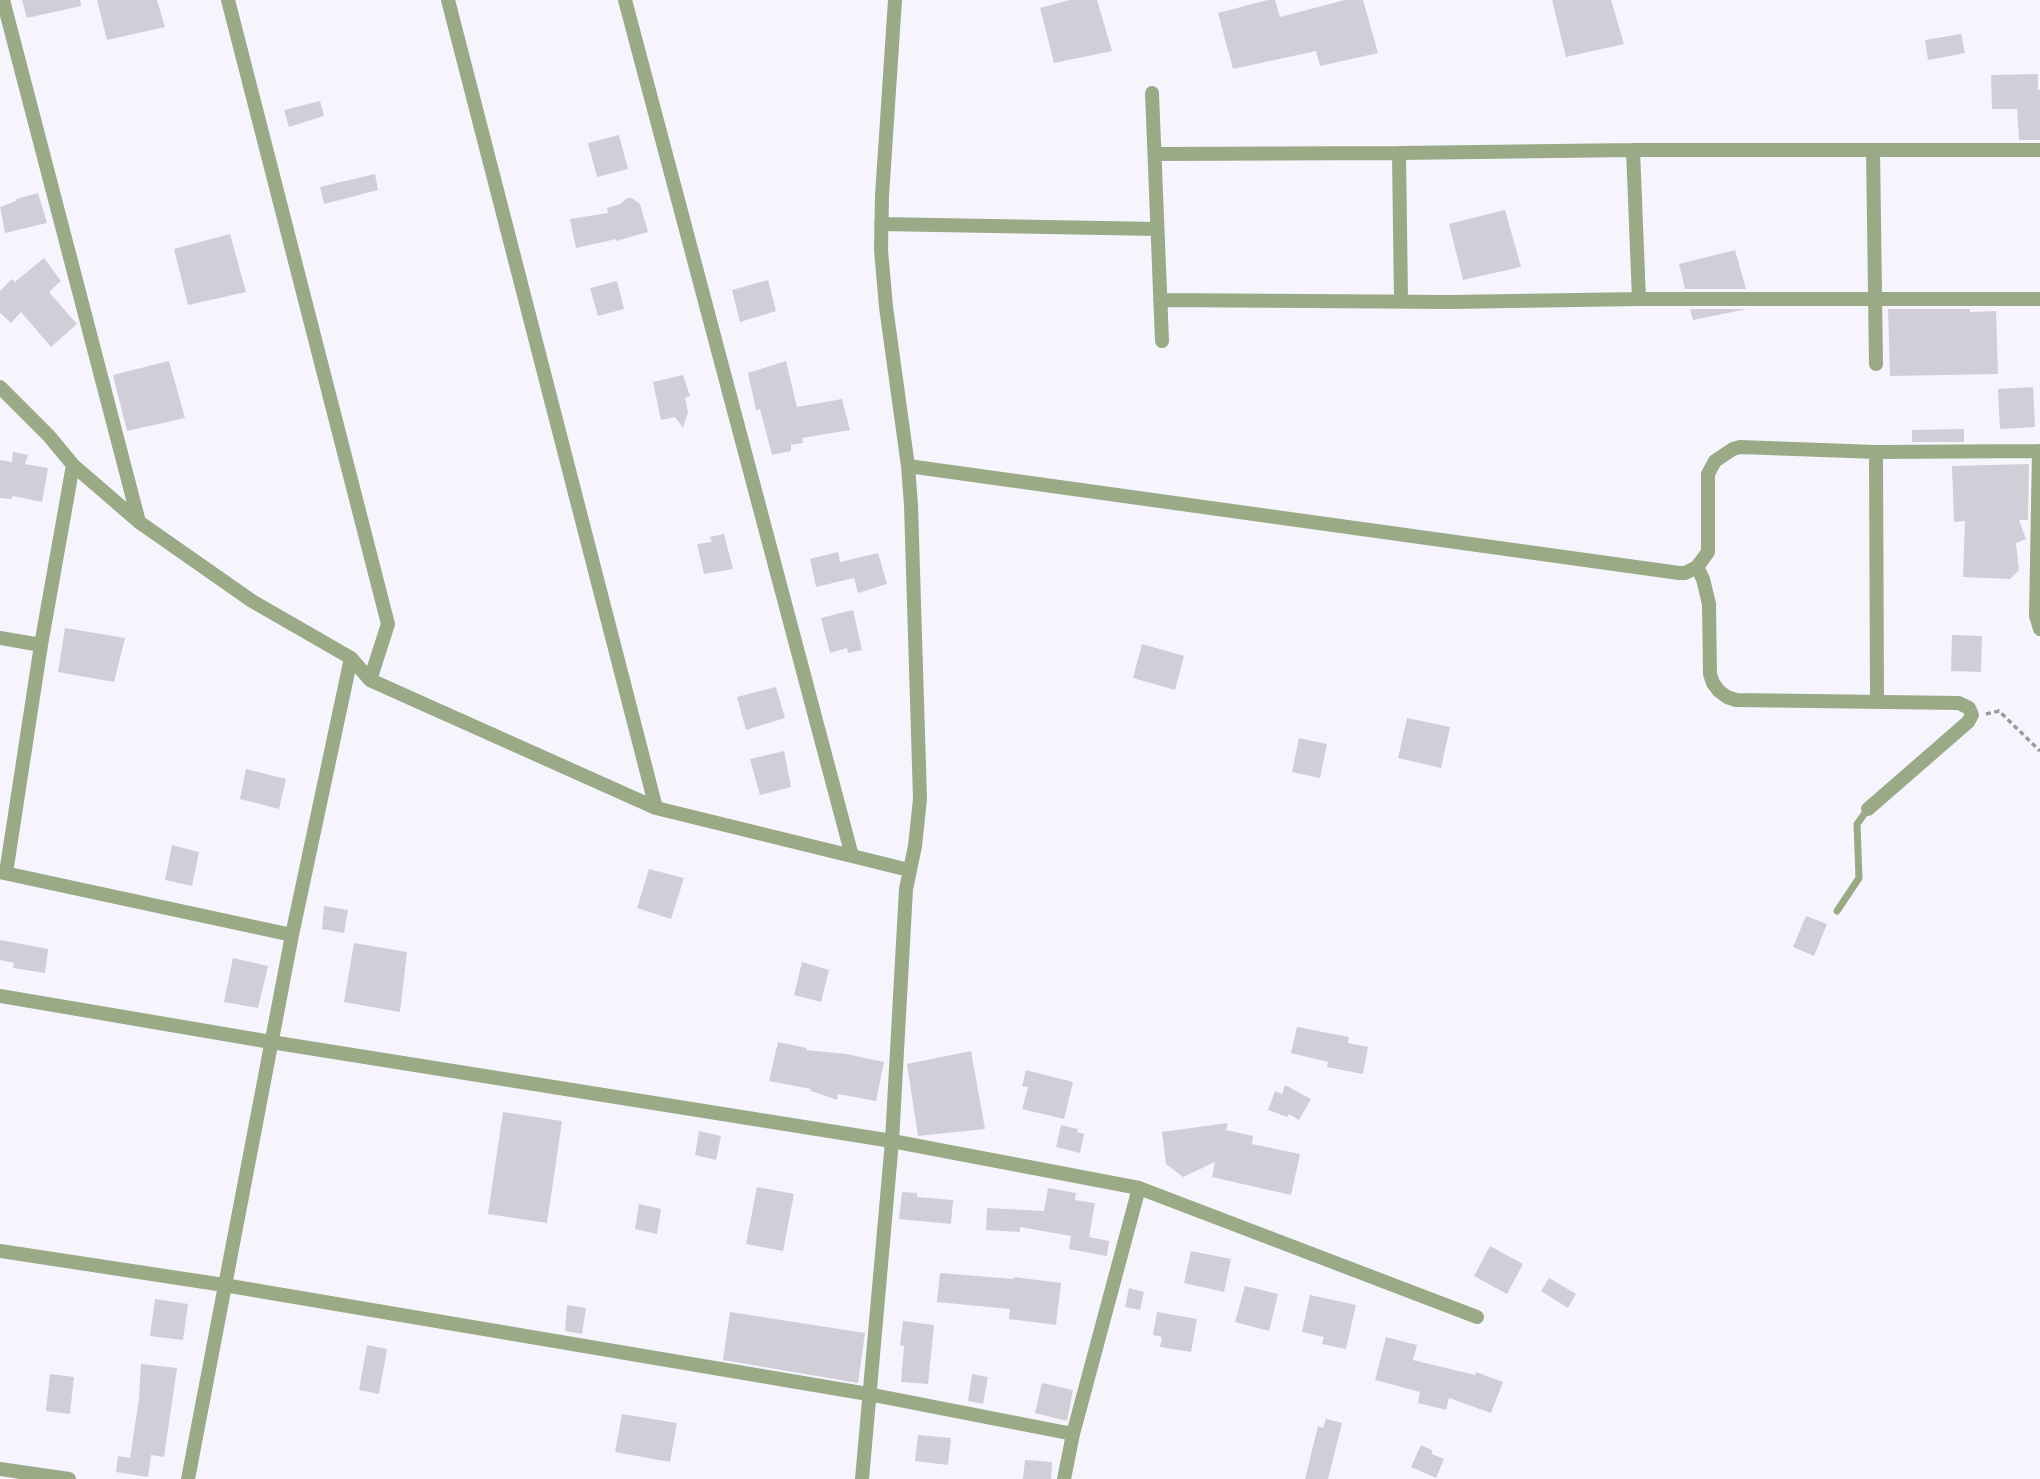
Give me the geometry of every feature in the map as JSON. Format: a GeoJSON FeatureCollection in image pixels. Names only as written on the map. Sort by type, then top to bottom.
{"type":"FeatureCollection","features":[{"type":"Feature","properties":{"kind":"street"},"geometry":{"type":"LineString","coordinates":[[3,0],[139,522]]}},
{"type":"Feature","properties":{"kind":"street"},"geometry":{"type":"LineString","coordinates":[[228,0],[388,624],[370,680]]}},
{"type":"Feature","properties":{"kind":"street"},"geometry":{"type":"LineString","coordinates":[[448,0],[656,808]]}},
{"type":"Feature","properties":{"kind":"street"},"geometry":{"type":"LineString","coordinates":[[625,0],[852,856]]}},
{"type":"Feature","properties":{"kind":"street"},"geometry":{"type":"LineString","coordinates":[[862,1479],[892,1141],[903,925],[920,799],[911,505],[886,307],[881,224],[895,0]]}},
{"type":"Feature","properties":{"kind":"street"},"geometry":{"type":"LineString","coordinates":[[1152,93],[1162,341]]}},
{"type":"Feature","properties":{"kind":"street"},"geometry":{"type":"LineString","coordinates":[[1633,150],[1639,299]]}},
{"type":"Feature","properties":{"kind":"street"},"geometry":{"type":"LineString","coordinates":[[1873,150],[1877,364]]}},
{"type":"Feature","properties":{"kind":"street"},"geometry":{"type":"LineString","coordinates":[[1155,154],[2040,150]]}},
{"type":"Feature","properties":{"kind":"street"},"geometry":{"type":"LineString","coordinates":[[1399,153],[1401,301]]}},
{"type":"Feature","properties":{"kind":"street"},"geometry":{"type":"LineString","coordinates":[[881,224],[1157,229]]}},
{"type":"Feature","properties":{"kind":"street"},"geometry":{"type":"LineString","coordinates":[[1160,300],[2040,299]]}},
{"type":"Feature","properties":{"kind":"street"},"geometry":{"type":"LineString","coordinates":[[0,387],[49,436],[73,465],[139,522],[252,601],[351,659],[370,680],[656,808],[909,870]]}},
{"type":"Feature","properties":{"kind":"street"},"geometry":{"type":"LineString","coordinates":[[908,466],[1685,573],[1697,567],[1705,558],[1709,546],[1708,474],[1715,461],[1726,452],[1740,447],[1876,452],[2039,451],[2036,616],[2040,629]]}},
{"type":"Feature","properties":{"kind":"street"},"geometry":{"type":"LineString","coordinates":[[1876,452],[1877,701]]}},
{"type":"Feature","properties":{"kind":"street"},"geometry":{"type":"LineString","coordinates":[[73,465],[3,873],[292,935]]}},
{"type":"Feature","properties":{"kind":"street"},"geometry":{"type":"LineString","coordinates":[[1697,567],[1709,604],[1710,674],[1713,683],[1727,697],[1736,700],[1964,704],[1971,711],[1971,718],[1868,809]]}},
{"type":"Feature","properties":{"kind":"street"},"geometry":{"type":"LineString","coordinates":[[0,638],[41,645]]}},
{"type":"Feature","properties":{"kind":"street"},"geometry":{"type":"LineString","coordinates":[[188,1479],[292,935],[351,659]]}},
{"type":"Feature","properties":{"kind":"street"},"geometry":{"type":"LineString","coordinates":[[0,996],[892,1141],[1139,1188],[1477,1317]]}},
{"type":"Feature","properties":{"kind":"street"},"geometry":{"type":"LineString","coordinates":[[1064,1479],[1073,1434],[1139,1188]]}},
{"type":"Feature","properties":{"kind":"street"},"geometry":{"type":"LineString","coordinates":[[0,1251],[224,1285],[868,1394],[1073,1434]]}},
{"type":"Feature","properties":{"kind":"street"},"geometry":{"type":"LineString","coordinates":[[0,1469],[69,1479]]}},
{"type":"Feature","properties":{"kind":"lane"},"geometry":{"type":"LineString","coordinates":[[1837,911],[1859,878],[1857,824],[1868,809]]}},
{"type":"Feature","properties":{"kind":"path"},"geometry":{"type":"LineString","coordinates":[[1971,718],[2000,711],[2040,751]]}},
{"type":"Feature","properties":{"kind":"building"},"geometry":{"type":"Polygon","coordinates":[[[22,0],[80,0],[81,6],[27,18],[22,0]]]}},
{"type":"Feature","properties":{"kind":"building"},"geometry":{"type":"Polygon","coordinates":[[[97,0],[157,0],[165,27],[107,40],[97,0]]]}},
{"type":"Feature","properties":{"kind":"building"},"geometry":{"type":"Polygon","coordinates":[[[1069,0],[1097,0],[1112,51],[1054,63],[1040,8],[1069,0]]]}},
{"type":"Feature","properties":{"kind":"building"},"geometry":{"type":"Polygon","coordinates":[[[1275,0],[1280,17],[1345,0],[1363,0],[1378,53],[1320,66],[1316,51],[1233,69],[1218,13],[1275,0]]]}},
{"type":"Feature","properties":{"kind":"building"},"geometry":{"type":"Polygon","coordinates":[[[1552,0],[1611,0],[1624,44],[1566,57],[1552,0]]]}},
{"type":"Feature","properties":{"kind":"building"},"geometry":{"type":"Polygon","coordinates":[[[1961,34],[1965,53],[1928,60],[1925,40],[1961,34]]]}},
{"type":"Feature","properties":{"kind":"building"},"geometry":{"type":"Polygon","coordinates":[[[2038,74],[2040,140],[2019,140],[2017,109],[1992,109],[1991,75],[2038,74]]]}},
{"type":"Feature","properties":{"kind":"building"},"geometry":{"type":"Polygon","coordinates":[[[320,101],[324,116],[289,127],[284,110],[320,101]]]}},
{"type":"Feature","properties":{"kind":"building"},"geometry":{"type":"Polygon","coordinates":[[[619,135],[628,169],[597,177],[588,143],[619,135]]]}},
{"type":"Feature","properties":{"kind":"building"},"geometry":{"type":"Polygon","coordinates":[[[375,174],[378,190],[324,204],[320,187],[375,174]]]}},
{"type":"Feature","properties":{"kind":"building"},"geometry":{"type":"Polygon","coordinates":[[[38,193],[47,223],[5,233],[0,207],[38,193]]]}},
{"type":"Feature","properties":{"kind":"building"},"geometry":{"type":"Polygon","coordinates":[[[627,198],[640,204],[648,232],[576,248],[570,219],[608,213],[607,208],[620,204],[627,198]]]}},
{"type":"Feature","properties":{"kind":"building"},"geometry":{"type":"Polygon","coordinates":[[[1505,210],[1521,267],[1463,280],[1449,224],[1505,210]]]}},
{"type":"Feature","properties":{"kind":"building"},"geometry":{"type":"Polygon","coordinates":[[[230,234],[246,292],[188,305],[174,249],[230,234]]]}},
{"type":"Feature","properties":{"kind":"building"},"geometry":{"type":"Polygon","coordinates":[[[1735,250],[1746,289],[1685,289],[1679,264],[1735,250]]]}},
{"type":"Feature","properties":{"kind":"building"},"geometry":{"type":"Polygon","coordinates":[[[44,258],[61,281],[49,292],[77,324],[51,347],[21,312],[11,323],[0,313],[0,291],[12,279],[15,282],[44,258]]]}},
{"type":"Feature","properties":{"kind":"building"},"geometry":{"type":"Polygon","coordinates":[[[768,280],[776,311],[740,322],[732,290],[768,280]]]}},
{"type":"Feature","properties":{"kind":"building"},"geometry":{"type":"Polygon","coordinates":[[[617,281],[624,309],[598,316],[590,288],[617,281]]]}},
{"type":"Feature","properties":{"kind":"building"},"geometry":{"type":"Polygon","coordinates":[[[1690,309],[1747,309],[1693,320],[1690,309]]]}},
{"type":"Feature","properties":{"kind":"building"},"geometry":{"type":"Polygon","coordinates":[[[1888,309],[1996,311],[1998,374],[1890,376],[1888,309]]]}},
{"type":"Feature","properties":{"kind":"building"},"geometry":{"type":"Polygon","coordinates":[[[169,361],[185,418],[127,431],[113,375],[169,361]]]}},
{"type":"Feature","properties":{"kind":"building"},"geometry":{"type":"Polygon","coordinates":[[[786,361],[797,407],[842,399],[850,430],[802,438],[803,443],[791,445],[791,451],[772,455],[760,409],[756,410],[748,373],[786,361]]]}},
{"type":"Feature","properties":{"kind":"building"},"geometry":{"type":"Polygon","coordinates":[[[683,375],[690,396],[685,398],[688,412],[683,428],[675,417],[661,420],[653,382],[683,375]]]}},
{"type":"Feature","properties":{"kind":"building"},"geometry":{"type":"Polygon","coordinates":[[[2033,387],[2035,427],[2000,429],[1998,389],[2033,387]]]}},
{"type":"Feature","properties":{"kind":"building"},"geometry":{"type":"Polygon","coordinates":[[[1964,429],[1964,442],[1912,442],[1912,430],[1964,429]]]}},
{"type":"Feature","properties":{"kind":"building"},"geometry":{"type":"Polygon","coordinates":[[[13,452],[28,455],[25,464],[48,468],[42,502],[13,496],[11,499],[0,498],[0,460],[12,462],[13,452]]]}},
{"type":"Feature","properties":{"kind":"building"},"geometry":{"type":"Polygon","coordinates":[[[2029,464],[2028,520],[2019,520],[2026,539],[2016,543],[2019,570],[2010,579],[1963,577],[1965,521],[1954,522],[1952,466],[2029,464]]]}},
{"type":"Feature","properties":{"kind":"building"},"geometry":{"type":"Polygon","coordinates":[[[724,534],[733,569],[704,574],[697,544],[712,542],[710,537],[724,534]]]}},
{"type":"Feature","properties":{"kind":"building"},"geometry":{"type":"Polygon","coordinates":[[[838,552],[840,562],[878,553],[887,584],[858,593],[854,578],[816,587],[810,559],[838,552]]]}},
{"type":"Feature","properties":{"kind":"building"},"geometry":{"type":"Polygon","coordinates":[[[853,610],[862,650],[848,653],[847,648],[830,653],[821,618],[853,610]]]}},
{"type":"Feature","properties":{"kind":"building"},"geometry":{"type":"Polygon","coordinates":[[[65,628],[125,638],[114,682],[58,672],[65,628]]]}},
{"type":"Feature","properties":{"kind":"building"},"geometry":{"type":"Polygon","coordinates":[[[1952,635],[1982,636],[1981,672],[1951,671],[1952,635]]]}},
{"type":"Feature","properties":{"kind":"building"},"geometry":{"type":"Polygon","coordinates":[[[1142,644],[1184,656],[1175,690],[1133,678],[1142,644]]]}},
{"type":"Feature","properties":{"kind":"building"},"geometry":{"type":"Polygon","coordinates":[[[776,687],[785,718],[746,730],[737,697],[776,687]]]}},
{"type":"Feature","properties":{"kind":"building"},"geometry":{"type":"Polygon","coordinates":[[[1407,718],[1450,727],[1441,768],[1398,758],[1407,718]]]}},
{"type":"Feature","properties":{"kind":"building"},"geometry":{"type":"Polygon","coordinates":[[[1299,738],[1327,744],[1320,778],[1292,772],[1299,738]]]}},
{"type":"Feature","properties":{"kind":"building"},"geometry":{"type":"Polygon","coordinates":[[[784,751],[791,787],[760,795],[750,759],[784,751]]]}},
{"type":"Feature","properties":{"kind":"building"},"geometry":{"type":"Polygon","coordinates":[[[246,769],[286,779],[279,809],[240,799],[246,769]]]}},
{"type":"Feature","properties":{"kind":"building"},"geometry":{"type":"Polygon","coordinates":[[[172,845],[199,852],[192,886],[165,880],[172,845]]]}},
{"type":"Feature","properties":{"kind":"building"},"geometry":{"type":"Polygon","coordinates":[[[649,869],[684,878],[671,919],[637,908],[649,869]]]}},
{"type":"Feature","properties":{"kind":"building"},"geometry":{"type":"Polygon","coordinates":[[[324,906],[348,910],[344,933],[322,929],[324,906]]]}},
{"type":"Feature","properties":{"kind":"building"},"geometry":{"type":"Polygon","coordinates":[[[1806,916],[1827,924],[1814,956],[1793,947],[1806,916]]]}},
{"type":"Feature","properties":{"kind":"building"},"geometry":{"type":"Polygon","coordinates":[[[0,940],[48,949],[45,973],[13,968],[14,963],[0,960],[0,940]]]}},
{"type":"Feature","properties":{"kind":"building"},"geometry":{"type":"Polygon","coordinates":[[[354,943],[407,952],[400,1012],[344,1002],[354,943]]]}},
{"type":"Feature","properties":{"kind":"building"},"geometry":{"type":"Polygon","coordinates":[[[233,958],[268,966],[258,1008],[224,1002],[233,958]]]}},
{"type":"Feature","properties":{"kind":"building"},"geometry":{"type":"Polygon","coordinates":[[[802,962],[829,970],[821,1002],[794,995],[802,962]]]}},
{"type":"Feature","properties":{"kind":"building"},"geometry":{"type":"Polygon","coordinates":[[[1297,1027],[1349,1037],[1348,1043],[1368,1047],[1363,1074],[1327,1067],[1328,1062],[1291,1053],[1297,1027]]]}},
{"type":"Feature","properties":{"kind":"building"},"geometry":{"type":"Polygon","coordinates":[[[778,1042],[807,1048],[806,1050],[846,1054],[884,1062],[876,1101],[838,1094],[837,1100],[811,1089],[769,1081],[778,1042]]]}},
{"type":"Feature","properties":{"kind":"building"},"geometry":{"type":"Polygon","coordinates":[[[971,1051],[985,1129],[918,1136],[907,1064],[971,1051]]]}},
{"type":"Feature","properties":{"kind":"building"},"geometry":{"type":"Polygon","coordinates":[[[1026,1070],[1073,1082],[1064,1119],[1022,1109],[1028,1087],[1022,1086],[1026,1070]]]}},
{"type":"Feature","properties":{"kind":"building"},"geometry":{"type":"Polygon","coordinates":[[[1285,1085],[1311,1099],[1299,1120],[1289,1114],[1287,1117],[1268,1110],[1275,1091],[1282,1094],[1285,1085]]]}},
{"type":"Feature","properties":{"kind":"building"},"geometry":{"type":"Polygon","coordinates":[[[503,1112],[562,1121],[547,1223],[488,1214],[503,1112]]]}},
{"type":"Feature","properties":{"kind":"building"},"geometry":{"type":"Polygon","coordinates":[[[1228,1123],[1226,1130],[1253,1136],[1252,1144],[1300,1154],[1291,1195],[1212,1177],[1215,1162],[1183,1177],[1166,1164],[1162,1132],[1228,1123]]]}},
{"type":"Feature","properties":{"kind":"building"},"geometry":{"type":"Polygon","coordinates":[[[1061,1125],[1078,1129],[1077,1132],[1084,1134],[1080,1153],[1056,1147],[1061,1125]]]}},
{"type":"Feature","properties":{"kind":"building"},"geometry":{"type":"Polygon","coordinates":[[[699,1131],[721,1136],[716,1160],[695,1155],[699,1131]]]}},
{"type":"Feature","properties":{"kind":"building"},"geometry":{"type":"Polygon","coordinates":[[[757,1187],[794,1194],[783,1251],[746,1244],[757,1187]]]}},
{"type":"Feature","properties":{"kind":"building"},"geometry":{"type":"Polygon","coordinates":[[[1048,1188],[1076,1193],[1075,1200],[1095,1203],[1089,1237],[1109,1241],[1107,1256],[1069,1249],[1071,1236],[1020,1227],[1020,1232],[986,1230],[987,1208],[1044,1211],[1048,1188]]]}},
{"type":"Feature","properties":{"kind":"building"},"geometry":{"type":"Polygon","coordinates":[[[902,1192],[917,1193],[917,1197],[953,1200],[951,1224],[899,1219],[902,1192]]]}},
{"type":"Feature","properties":{"kind":"building"},"geometry":{"type":"Polygon","coordinates":[[[639,1204],[661,1209],[657,1234],[635,1229],[639,1204]]]}},
{"type":"Feature","properties":{"kind":"building"},"geometry":{"type":"Polygon","coordinates":[[[1490,1246],[1523,1264],[1507,1294],[1474,1276],[1490,1246]]]}},
{"type":"Feature","properties":{"kind":"building"},"geometry":{"type":"Polygon","coordinates":[[[1191,1251],[1231,1259],[1224,1292],[1184,1283],[1191,1251]]]}},
{"type":"Feature","properties":{"kind":"building"},"geometry":{"type":"Polygon","coordinates":[[[940,1273],[1014,1277],[1061,1283],[1056,1325],[1009,1319],[1010,1309],[937,1302],[940,1273]]]}},
{"type":"Feature","properties":{"kind":"building"},"geometry":{"type":"Polygon","coordinates":[[[1549,1278],[1576,1294],[1568,1308],[1541,1291],[1549,1278]]]}},
{"type":"Feature","properties":{"kind":"building"},"geometry":{"type":"Polygon","coordinates":[[[1245,1286],[1278,1294],[1269,1331],[1235,1322],[1245,1286]]]}},
{"type":"Feature","properties":{"kind":"building"},"geometry":{"type":"Polygon","coordinates":[[[1129,1288],[1144,1292],[1140,1310],[1125,1307],[1129,1288]]]}},
{"type":"Feature","properties":{"kind":"building"},"geometry":{"type":"Polygon","coordinates":[[[1310,1295],[1356,1305],[1346,1349],[1322,1344],[1324,1337],[1302,1332],[1310,1295]]]}},
{"type":"Feature","properties":{"kind":"building"},"geometry":{"type":"Polygon","coordinates":[[[155,1299],[188,1304],[183,1340],[150,1336],[155,1299]]]}},
{"type":"Feature","properties":{"kind":"building"},"geometry":{"type":"Polygon","coordinates":[[[567,1305],[586,1308],[582,1334],[565,1331],[567,1305]]]}},
{"type":"Feature","properties":{"kind":"building"},"geometry":{"type":"Polygon","coordinates":[[[730,1312],[865,1333],[858,1383],[723,1360],[730,1312]]]}},
{"type":"Feature","properties":{"kind":"building"},"geometry":{"type":"Polygon","coordinates":[[[1157,1312],[1197,1319],[1191,1352],[1160,1347],[1162,1337],[1153,1335],[1157,1312]]]}},
{"type":"Feature","properties":{"kind":"building"},"geometry":{"type":"Polygon","coordinates":[[[903,1321],[934,1325],[928,1384],[901,1382],[904,1346],[900,1345],[903,1321]]]}},
{"type":"Feature","properties":{"kind":"building"},"geometry":{"type":"Polygon","coordinates":[[[1386,1337],[1417,1345],[1413,1360],[1475,1375],[1476,1372],[1503,1382],[1491,1413],[1449,1398],[1446,1410],[1418,1403],[1420,1392],[1375,1380],[1386,1337]]]}},
{"type":"Feature","properties":{"kind":"building"},"geometry":{"type":"Polygon","coordinates":[[[367,1345],[387,1349],[379,1394],[359,1390],[367,1345]]]}},
{"type":"Feature","properties":{"kind":"building"},"geometry":{"type":"Polygon","coordinates":[[[141,1364],[177,1368],[164,1457],[151,1455],[148,1477],[116,1472],[118,1456],[130,1458],[141,1364]]]}},
{"type":"Feature","properties":{"kind":"building"},"geometry":{"type":"Polygon","coordinates":[[[50,1374],[74,1377],[70,1414],[46,1411],[50,1374]]]}},
{"type":"Feature","properties":{"kind":"building"},"geometry":{"type":"Polygon","coordinates":[[[972,1374],[988,1377],[983,1404],[968,1401],[972,1374]]]}},
{"type":"Feature","properties":{"kind":"building"},"geometry":{"type":"Polygon","coordinates":[[[1042,1383],[1073,1390],[1067,1421],[1035,1413],[1042,1383]]]}},
{"type":"Feature","properties":{"kind":"building"},"geometry":{"type":"Polygon","coordinates":[[[622,1414],[677,1423],[670,1462],[615,1452],[622,1414]]]}},
{"type":"Feature","properties":{"kind":"building"},"geometry":{"type":"Polygon","coordinates":[[[1326,1419],[1342,1423],[1328,1479],[1305,1479],[1318,1426],[1323,1428],[1326,1419]]]}},
{"type":"Feature","properties":{"kind":"building"},"geometry":{"type":"Polygon","coordinates":[[[918,1435],[951,1438],[948,1465],[915,1461],[918,1435]]]}},
{"type":"Feature","properties":{"kind":"building"},"geometry":{"type":"Polygon","coordinates":[[[1421,1445],[1444,1459],[1436,1478],[1411,1467],[1421,1445]]]}},
{"type":"Feature","properties":{"kind":"building"},"geometry":{"type":"Polygon","coordinates":[[[1025,1460],[1052,1462],[1051,1479],[1023,1479],[1025,1460]]]}}]}
